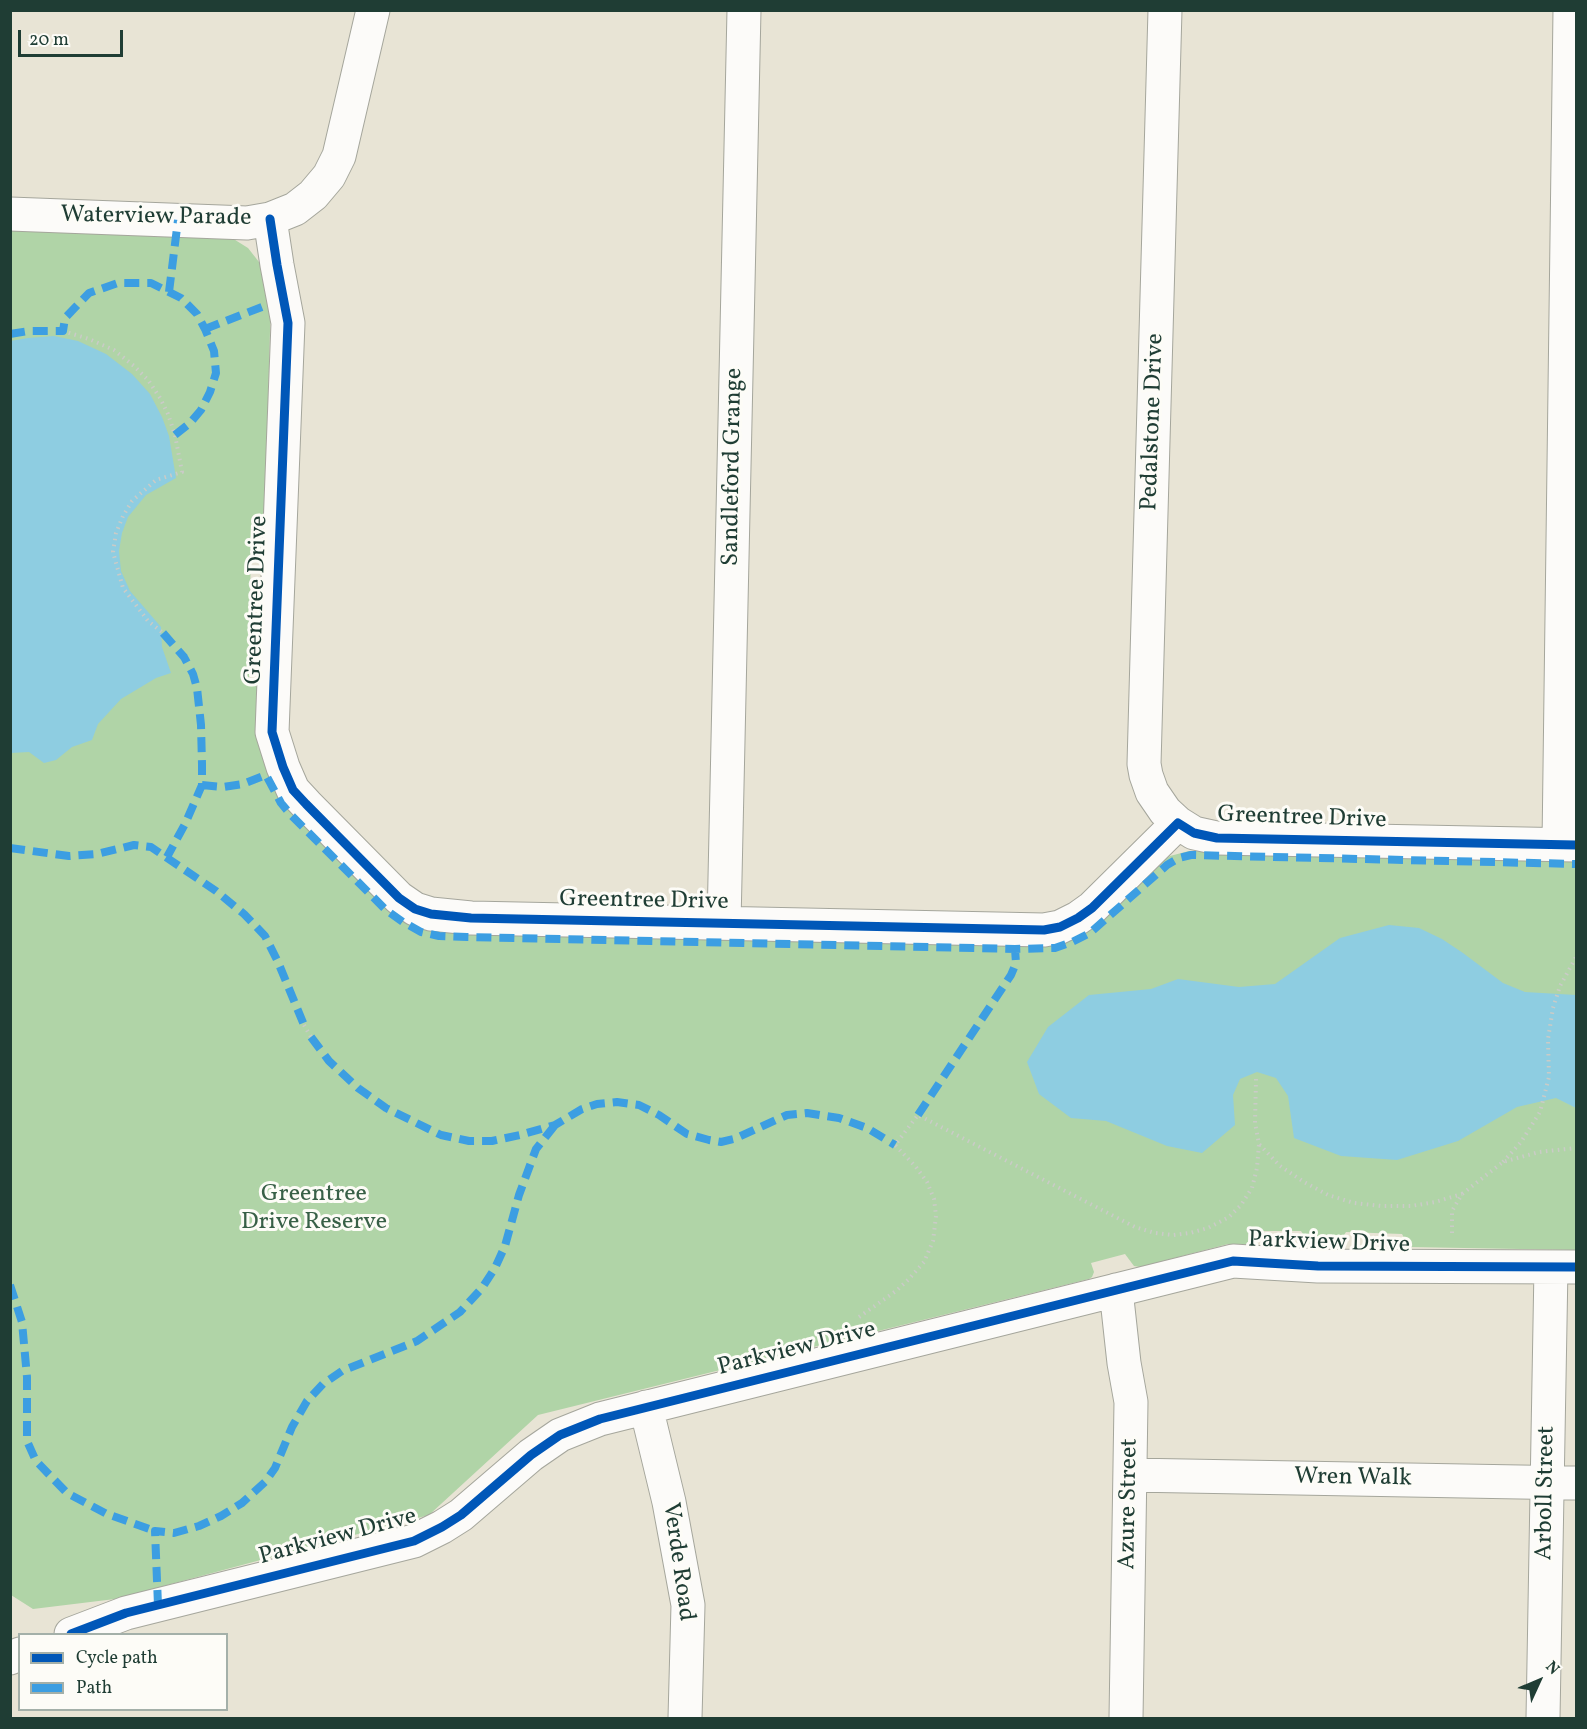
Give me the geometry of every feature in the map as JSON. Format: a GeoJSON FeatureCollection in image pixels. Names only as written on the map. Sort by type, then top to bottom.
{"type":"FeatureCollection","features":[{"type":"Feature","properties":{"kind":"street","name":"Waterview Parade"},"geometry":{"type":"LineString","coordinates":[[10,214],[248,223],[270,219],[295,209],[313,195],[329,176],[339,156],[373,10]]}},
{"type":"Feature","properties":{"kind":"street","name":"Sandleford Grange"},"geometry":{"type":"LineString","coordinates":[[724,923],[744,10]]}},
{"type":"Feature","properties":{"kind":"street","name":"Pedalstone Drive"},"geometry":{"type":"LineString","coordinates":[[1166,10],[1144,764],[1152,792],[1165,811],[1178,823]]}},
{"type":"Feature","properties":{"kind":"street"},"geometry":{"type":"LineString","coordinates":[[1568,844],[1570,10]]}},
{"type":"Feature","properties":{"kind":"street","name":"Greentree Drive"},"geometry":{"type":"LineString","coordinates":[[270,219],[288,323],[272,732],[293,790],[399,898],[415,909],[431,914],[471,918],[1044,930],[1060,927],[1092,908],[1178,823],[1194,833],[1217,838],[1568,844]]}},
{"type":"Feature","properties":{"kind":"street","name":"Parkview Drive"},"geometry":{"type":"LineString","coordinates":[[76,1633],[126,1613],[414,1541],[460,1515],[531,1455],[560,1435],[600,1419],[1233,1261],[1318,1266],[1564,1267]]}},
{"type":"Feature","properties":{"kind":"street","name":"Arboll Street"},"geometry":{"type":"LineString","coordinates":[[1543,1719],[1562,1483],[1564,1267]]}},
{"type":"Feature","properties":{"kind":"street","name":"Azure Street"},"geometry":{"type":"LineString","coordinates":[[1116,1290],[1131,1402],[1126,1719]]}},
{"type":"Feature","properties":{"kind":"street","name":"Verde Road"},"geometry":{"type":"LineString","coordinates":[[646,1407],[669,1502],[688,1605],[685,1719]]}},
{"type":"Feature","properties":{"kind":"street","name":"Wren Walk"},"geometry":{"type":"LineString","coordinates":[[1130,1475],[1562,1483]]}},
{"type":"Feature","properties":{"kind":"path"},"geometry":{"type":"LineString","coordinates":[[63,331],[114,350],[134,366],[148,380],[160,398],[175,435],[182,472],[156,480],[132,501],[116,533],[113,552],[123,588],[148,621],[163,633]]}},
{"type":"Feature","properties":{"kind":"path"},"geometry":{"type":"LineString","coordinates":[[1259,1144],[1280,1166],[1304,1182],[1328,1195],[1354,1203],[1411,1206],[1462,1194],[1503,1162],[1521,1142],[1540,1112],[1549,1077],[1548,1039],[1553,1008],[1560,986],[1576,957]]}},
{"type":"Feature","properties":{"kind":"path"},"geometry":{"type":"LineString","coordinates":[[304,1025],[311,1037]]}},
{"type":"Feature","properties":{"kind":"path"},"geometry":{"type":"LineString","coordinates":[[855,1321],[908,1280],[924,1262],[933,1241],[936,1216],[934,1199],[927,1182],[895,1145],[918,1115],[1135,1227],[1164,1234],[1190,1233],[1208,1228],[1229,1217],[1241,1205],[1252,1188],[1259,1144],[1256,1124],[1256,1079]]}},
{"type":"Feature","properties":{"kind":"path"},"geometry":{"type":"LineString","coordinates":[[1503,1162],[1539,1152],[1576,1148]]}},
{"type":"Feature","properties":{"kind":"path"},"geometry":{"type":"LineString","coordinates":[[1462,1194],[1452,1211],[1451,1233],[1480,1266]]}},
{"type":"Feature","properties":{"kind":"green space","name":"Greentree Drive Reserve"},"geometry":{"type":"Polygon","coordinates":[[[10,224],[232,238],[248,248],[259,262],[271,294],[265,518],[251,536],[249,681],[261,690],[259,732],[392,910],[1050,943],[1170,856],[1189,851],[1576,859],[1576,1250],[1409,1247],[1402,1234],[1346,1232],[1337,1246],[1310,1245],[1301,1231],[1261,1231],[1249,1245],[1228,1244],[1140,1267],[1134,1266],[1125,1254],[1091,1263],[1094,1272],[1089,1279],[538,1415],[429,1515],[115,1599],[33,1609],[11,1595],[10,224]]]}},
{"type":"Feature","properties":{"kind":"water"},"geometry":{"type":"Polygon","coordinates":[[[54,336],[78,341],[106,354],[132,374],[150,394],[169,436],[176,478],[146,495],[128,517],[119,551],[121,571],[130,591],[161,627],[162,647],[171,673],[156,678],[121,699],[98,724],[92,740],[72,747],[56,760],[44,763],[29,752],[11,753],[10,341],[54,336]]]}},
{"type":"Feature","properties":{"kind":"water"},"geometry":{"type":"Polygon","coordinates":[[[1389,925],[1419,928],[1442,939],[1503,983],[1525,992],[1576,995],[1576,1108],[1556,1098],[1517,1107],[1458,1141],[1397,1160],[1341,1156],[1294,1138],[1288,1096],[1276,1078],[1257,1072],[1240,1079],[1233,1095],[1235,1125],[1202,1153],[1167,1146],[1106,1121],[1071,1118],[1039,1094],[1027,1062],[1048,1027],[1089,995],[1151,989],[1178,979],[1239,987],[1275,984],[1340,938],[1389,925]]]}},
{"type":"Feature","properties":{"kind":"marked path"},"geometry":{"type":"LineString","coordinates":[[169,292],[178,220]]}},
{"type":"Feature","properties":{"kind":"marked path"},"geometry":{"type":"LineString","coordinates":[[10,334],[29,331],[63,331],[65,318],[89,293],[118,283],[151,283],[181,298],[197,314],[205,329],[214,351],[216,373],[201,410],[175,435]]}},
{"type":"Feature","properties":{"kind":"marked path"},"geometry":{"type":"LineString","coordinates":[[205,329],[267,305]]}},
{"type":"Feature","properties":{"kind":"marked path"},"geometry":{"type":"LineString","coordinates":[[163,633],[184,657],[193,674],[201,725],[202,764],[202,785],[167,857]]}},
{"type":"Feature","properties":{"kind":"marked path"},"geometry":{"type":"LineString","coordinates":[[202,785],[223,787],[243,784],[266,775],[281,803],[291,815],[386,910],[421,932],[439,936],[1055,948],[1090,933],[1167,865],[1179,858],[1191,855],[1576,864]]}},
{"type":"Feature","properties":{"kind":"marked path"},"geometry":{"type":"LineString","coordinates":[[10,848],[69,856],[97,854],[134,845],[151,847],[216,891],[244,914],[265,936],[304,1025]]}},
{"type":"Feature","properties":{"kind":"marked path"},"geometry":{"type":"LineString","coordinates":[[918,1115],[1011,975],[1016,963],[1015,949]]}},
{"type":"Feature","properties":{"kind":"marked path"},"geometry":{"type":"LineString","coordinates":[[311,1037],[329,1061],[358,1088],[386,1108],[441,1135],[469,1141],[492,1141],[520,1135],[555,1125],[582,1109],[597,1104],[617,1102],[639,1105],[687,1134],[721,1142],[734,1139],[787,1115],[807,1113],[839,1118],[867,1128],[895,1145]]}},
{"type":"Feature","properties":{"kind":"marked path"},"geometry":{"type":"LineString","coordinates":[[158,1605],[155,1531],[174,1533],[199,1526],[242,1503],[265,1482],[275,1468],[292,1427],[307,1401],[323,1384],[342,1371],[417,1341],[460,1312],[482,1288],[495,1268],[505,1246],[519,1195],[536,1149],[555,1125]]}},
{"type":"Feature","properties":{"kind":"marked path"},"geometry":{"type":"LineString","coordinates":[[10,1285],[22,1322],[27,1377],[27,1441],[36,1461],[67,1493],[107,1514],[155,1531]]}},
{"type":"Feature","properties":{"kind":"cycle path"},"geometry":{"type":"LineString","coordinates":[[270,219],[288,323],[272,732],[293,790],[399,898],[415,909],[431,914],[471,918],[1044,930],[1060,927],[1092,908],[1178,823],[1194,833],[1217,838],[1576,845]]}},
{"type":"Feature","properties":{"kind":"cycle path"},"geometry":{"type":"LineString","coordinates":[[74,1633],[126,1613],[414,1541],[461,1515],[531,1455],[560,1435],[600,1419],[1233,1261],[1318,1266],[1576,1267]]}}]}
